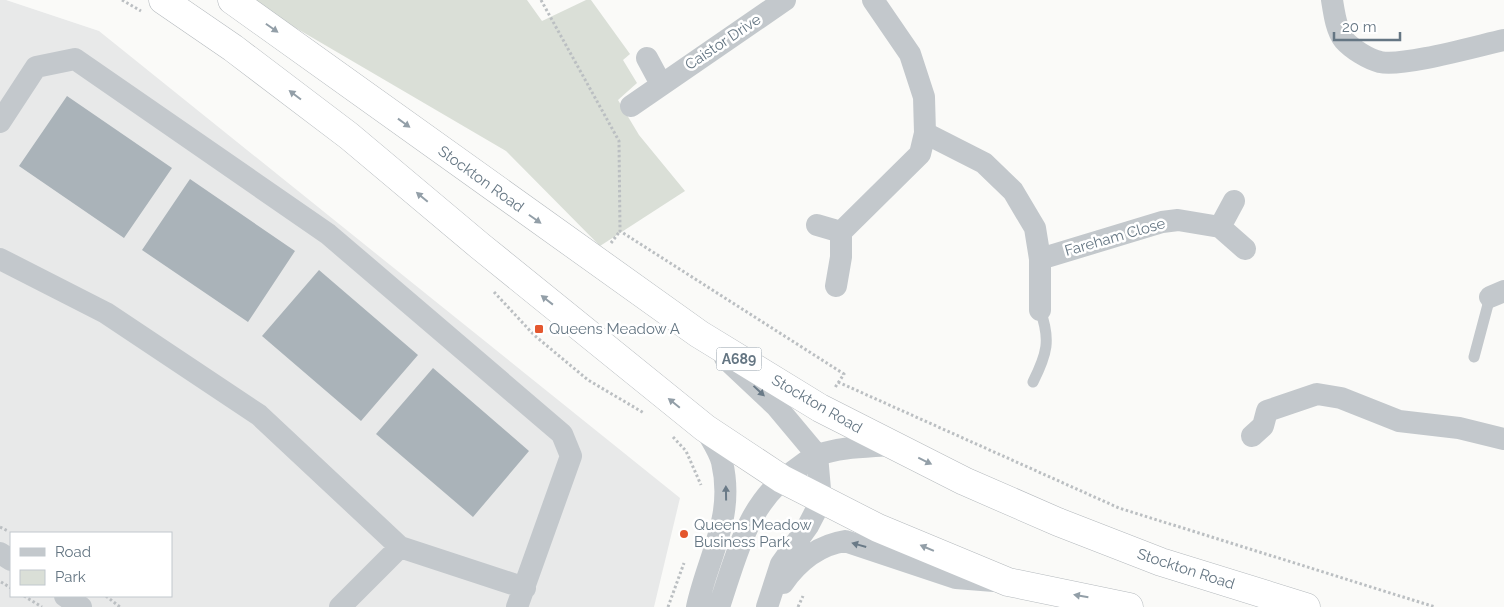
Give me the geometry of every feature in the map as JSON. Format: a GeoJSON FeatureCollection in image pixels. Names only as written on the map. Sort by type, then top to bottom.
{"type":"FeatureCollection","features":[{"type":"Feature","properties":{"kind":"highway","name":"Stockton Road"},"geometry":{"type":"LineString","coordinates":[[232,0],[699,334],[820,408],[964,481],[1161,562],[1306,607]]}},
{"type":"Feature","properties":{"kind":"highway"},"geometry":{"type":"LineString","coordinates":[[154,7],[233,48],[349,136],[480,246],[705,428],[782,480],[878,528],[1008,582],[1128,607]]}},
{"type":"Feature","properties":{"kind":"street","name":"Caistor Drive"},"geometry":{"type":"LineString","coordinates":[[632,106],[661,84],[785,0]]}},
{"type":"Feature","properties":{"kind":"street"},"geometry":{"type":"LineString","coordinates":[[836,286],[841,257],[841,232],[920,154],[924,133],[924,97],[910,54],[873,0]]}},
{"type":"Feature","properties":{"kind":"street"},"geometry":{"type":"LineString","coordinates":[[1332,0],[1335,18],[1344,39],[1361,54],[1380,62],[1400,62],[1504,40]]}},
{"type":"Feature","properties":{"kind":"street"},"geometry":{"type":"LineString","coordinates":[[647,58],[661,84]]}},
{"type":"Feature","properties":{"kind":"street"},"geometry":{"type":"LineString","coordinates":[[0,122],[36,67],[75,59],[328,234],[562,434],[571,456],[521,598],[400,547],[259,415],[106,313],[0,259]]}},
{"type":"Feature","properties":{"kind":"street"},"geometry":{"type":"LineString","coordinates":[[924,133],[984,163],[1013,191],[1035,228],[1040,258],[1040,310]]}},
{"type":"Feature","properties":{"kind":"street"},"geometry":{"type":"LineString","coordinates":[[1234,201],[1220,227],[1245,249]]}},
{"type":"Feature","properties":{"kind":"street","name":"Fareham Close"},"geometry":{"type":"LineString","coordinates":[[1040,258],[1162,222],[1178,220],[1220,227]]}},
{"type":"Feature","properties":{"kind":"street"},"geometry":{"type":"LineString","coordinates":[[816,224],[841,232]]}},
{"type":"Feature","properties":{"kind":"street"},"geometry":{"type":"LineString","coordinates":[[699,334],[776,406],[817,455],[821,501],[808,526],[781,564],[770,602]]}},
{"type":"Feature","properties":{"kind":"street"},"geometry":{"type":"LineString","coordinates":[[1252,436],[1263,426],[1267,410],[1317,394],[1341,398],[1399,421],[1458,428],[1504,439]]}},
{"type":"Feature","properties":{"kind":"street"},"geometry":{"type":"LineString","coordinates":[[697,607],[720,536],[726,502],[726,485],[722,460],[705,428]]}},
{"type":"Feature","properties":{"kind":"street"},"geometry":{"type":"LineString","coordinates":[[719,607],[745,530],[760,502],[782,480],[817,455],[852,448],[890,445]]}},
{"type":"Feature","properties":{"kind":"street"},"geometry":{"type":"LineString","coordinates":[[770,602],[790,573],[807,557],[830,544],[845,541],[956,578],[1008,582]]}},
{"type":"Feature","properties":{"kind":"street"},"geometry":{"type":"LineString","coordinates":[[340,607],[400,547]]}},
{"type":"Feature","properties":{"kind":"street"},"geometry":{"type":"LineString","coordinates":[[66,597],[81,607]]}},
{"type":"Feature","properties":{"kind":"lane"},"geometry":{"type":"LineString","coordinates":[[1474,357],[1497,294]]}},
{"type":"Feature","properties":{"kind":"lane"},"geometry":{"type":"LineString","coordinates":[[1033,382],[1046,356],[1047,329],[1040,310]]}},
{"type":"Feature","properties":{"kind":"path"},"geometry":{"type":"LineString","coordinates":[[122,0],[154,7]]}},
{"type":"Feature","properties":{"kind":"path"},"geometry":{"type":"LineString","coordinates":[[541,0],[619,141],[620,231],[844,374],[820,408]]}},
{"type":"Feature","properties":{"kind":"path"},"geometry":{"type":"LineString","coordinates":[[493,291],[534,335],[588,380],[646,414]]}},
{"type":"Feature","properties":{"kind":"path"},"geometry":{"type":"LineString","coordinates":[[838,382],[1119,508],[1435,607]]}},
{"type":"Feature","properties":{"kind":"path"},"geometry":{"type":"LineString","coordinates":[[667,429],[686,451],[702,487],[726,485]]}},
{"type":"Feature","properties":{"kind":"path"},"geometry":{"type":"LineString","coordinates":[[668,607],[686,559]]}},
{"type":"Feature","properties":{"kind":"path"},"geometry":{"type":"LineString","coordinates":[[26,597],[42,607]]}},
{"type":"Feature","properties":{"kind":"path"},"geometry":{"type":"LineString","coordinates":[[107,597],[120,607]]}},
{"type":"Feature","properties":{"kind":"shaded area","name":"Queens Meadow Business Park"},"geometry":{"type":"Polygon","coordinates":[[[0,0],[6,0],[99,31],[680,498],[654,607],[0,607],[0,0]]]}},
{"type":"Feature","properties":{"kind":"green space"},"geometry":{"type":"Polygon","coordinates":[[[248,0],[527,0],[542,21],[586,0],[591,0],[630,54],[623,60],[637,83],[618,100],[639,135],[685,191],[600,246],[506,151],[248,0]]]}},
{"type":"Feature","properties":{"kind":"building"},"geometry":{"type":"Polygon","coordinates":[[[67,96],[172,168],[124,238],[19,166],[67,96]]]}},
{"type":"Feature","properties":{"kind":"building"},"geometry":{"type":"Polygon","coordinates":[[[190,179],[295,251],[248,322],[142,250],[190,179]]]}},
{"type":"Feature","properties":{"kind":"building"},"geometry":{"type":"Polygon","coordinates":[[[319,270],[418,355],[361,421],[262,336],[319,270]]]}},
{"type":"Feature","properties":{"kind":"building"},"geometry":{"type":"Polygon","coordinates":[[[433,368],[529,451],[473,517],[376,434],[433,368]]]}},
{"type":"Feature","properties":{"kind":"building","name":"Queens Meadow Business Park"},"geometry":{"type":"Polygon","coordinates":[[[683,531],[688,532],[685,538],[681,537],[683,531]]]}},
{"type":"Feature","properties":{"kind":"place","name":"Queens Meadow A"},"geometry":{"type":"Point","coordinates":[539,329]}},
{"type":"Feature","properties":{"kind":"place","name":"Queens Meadow Business Park"},"geometry":{"type":"Point","coordinates":[684,534]}}]}
